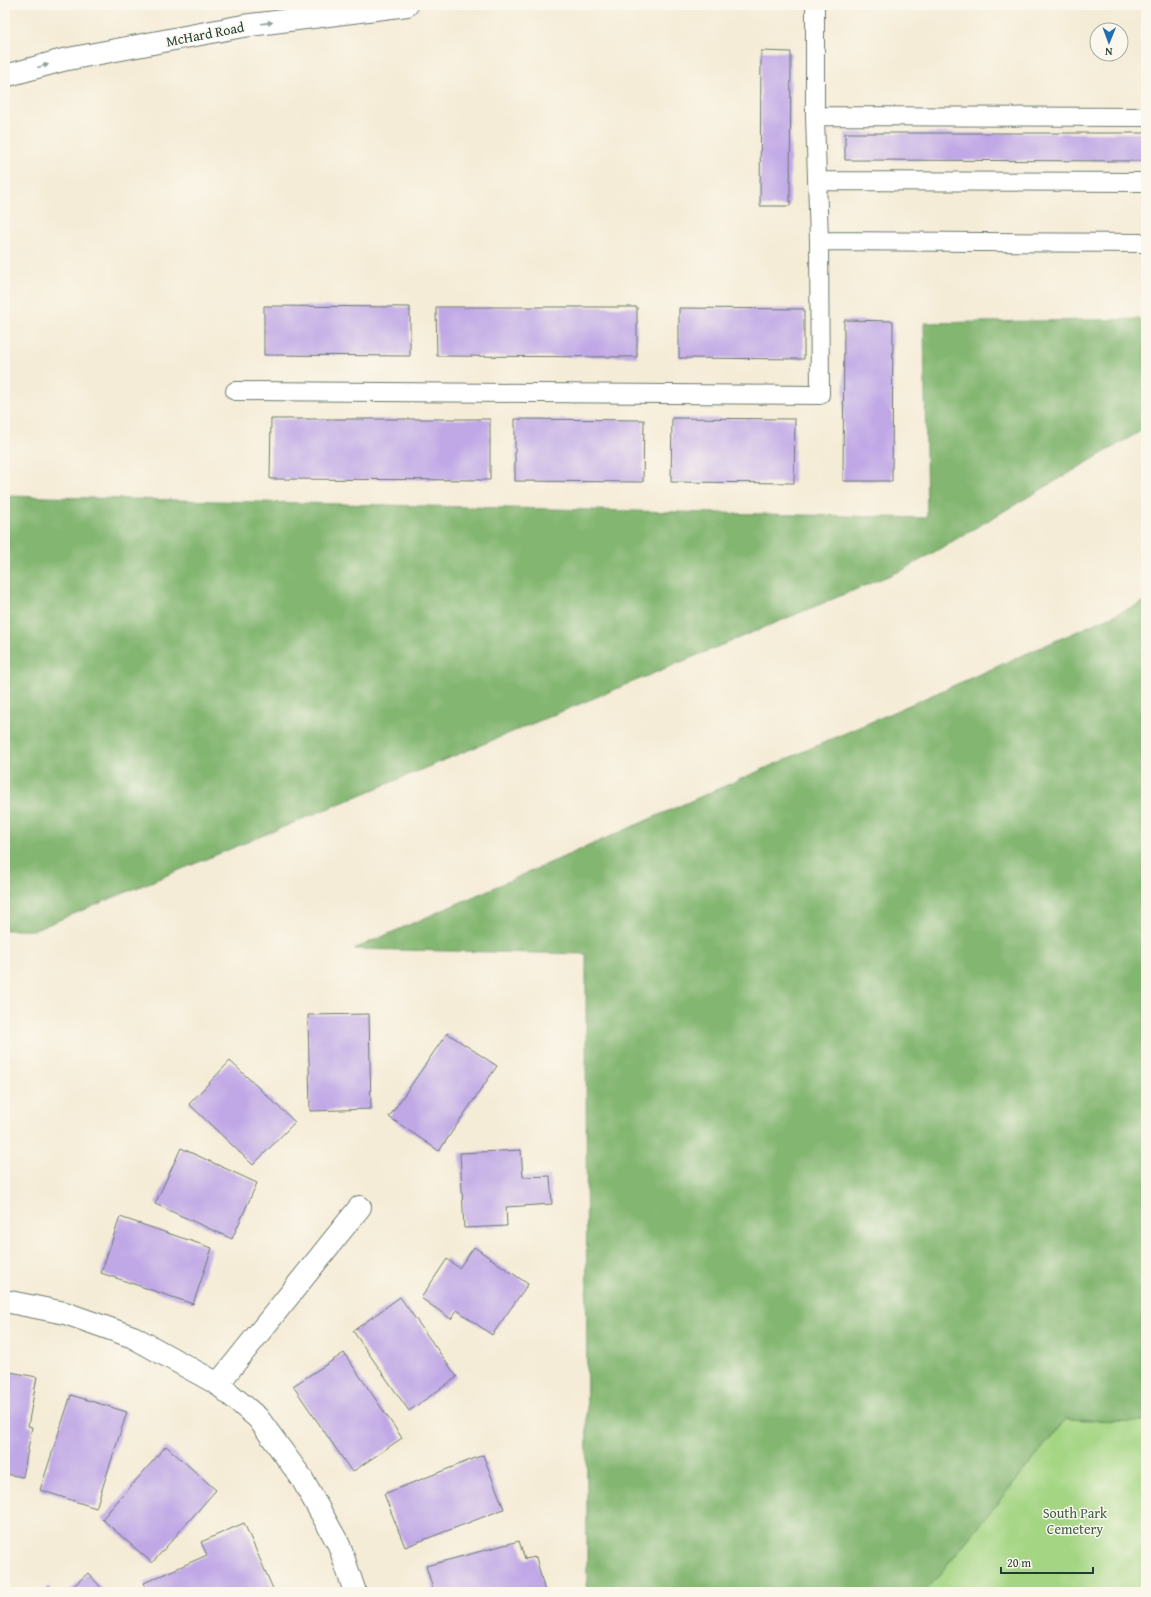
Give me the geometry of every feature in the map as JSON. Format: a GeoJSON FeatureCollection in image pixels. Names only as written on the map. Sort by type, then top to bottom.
{"type":"FeatureCollection","features":[{"type":"Feature","properties":{"kind":"street","name":"McHard Road"},"geometry":{"type":"LineString","coordinates":[[5,76],[63,60],[243,26],[406,5]]}},
{"type":"Feature","properties":{"kind":"street"},"geometry":{"type":"LineString","coordinates":[[218,1384],[360,1206]]}},
{"type":"Feature","properties":{"kind":"street"},"geometry":{"type":"LineString","coordinates":[[5,1301],[65,1313],[133,1337],[218,1384],[258,1418],[301,1477],[339,1545],[355,1592]]}},
{"type":"Feature","properties":{"kind":"lane"},"geometry":{"type":"LineString","coordinates":[[235,391],[820,396],[820,241],[815,116],[815,5]]}},
{"type":"Feature","properties":{"kind":"lane"},"geometry":{"type":"LineString","coordinates":[[815,116],[1146,117]]}},
{"type":"Feature","properties":{"kind":"lane"},"geometry":{"type":"LineString","coordinates":[[817,181],[1146,182]]}},
{"type":"Feature","properties":{"kind":"lane"},"geometry":{"type":"LineString","coordinates":[[820,241],[1146,243]]}},
{"type":"Feature","properties":{"kind":"green space"},"geometry":{"type":"Polygon","coordinates":[[[1146,319],[1146,428],[905,569],[35,930],[5,930],[5,496],[927,518],[924,323],[1146,319]]]}},
{"type":"Feature","properties":{"kind":"green space"},"geometry":{"type":"Polygon","coordinates":[[[1146,601],[1146,1422],[1066,1419],[925,1592],[587,1592],[586,954],[354,949],[1146,601]]]}},
{"type":"Feature","properties":{"kind":"green space","name":"South Park Cemetery"},"geometry":{"type":"Polygon","coordinates":[[[1066,1419],[1146,1422],[1146,1592],[925,1592],[1066,1419]]]}},
{"type":"Feature","properties":{"kind":"building"},"geometry":{"type":"Polygon","coordinates":[[[761,51],[791,52],[790,206],[760,206],[761,51]]]}},
{"type":"Feature","properties":{"kind":"building"},"geometry":{"type":"Polygon","coordinates":[[[845,133],[1146,133],[1146,161],[845,160],[845,133]]]}},
{"type":"Feature","properties":{"kind":"building"},"geometry":{"type":"Polygon","coordinates":[[[264,306],[410,307],[410,356],[264,355],[264,306]]]}},
{"type":"Feature","properties":{"kind":"building"},"geometry":{"type":"Polygon","coordinates":[[[436,307],[637,307],[637,357],[437,356],[436,307]]]}},
{"type":"Feature","properties":{"kind":"building"},"geometry":{"type":"Polygon","coordinates":[[[679,308],[804,309],[804,359],[679,358],[679,308]]]}},
{"type":"Feature","properties":{"kind":"building"},"geometry":{"type":"Polygon","coordinates":[[[844,320],[893,321],[892,481],[843,481],[844,320]]]}},
{"type":"Feature","properties":{"kind":"building"},"geometry":{"type":"Polygon","coordinates":[[[672,418],[795,419],[794,483],[671,482],[672,418]]]}},
{"type":"Feature","properties":{"kind":"building"},"geometry":{"type":"Polygon","coordinates":[[[271,419],[490,419],[490,480],[270,479],[271,419]]]}},
{"type":"Feature","properties":{"kind":"building"},"geometry":{"type":"Polygon","coordinates":[[[515,419],[644,420],[643,482],[515,481],[515,419]]]}},
{"type":"Feature","properties":{"kind":"building"},"geometry":{"type":"Polygon","coordinates":[[[369,1014],[371,1109],[310,1111],[308,1015],[369,1014]]]}},
{"type":"Feature","properties":{"kind":"building"},"geometry":{"type":"Polygon","coordinates":[[[447,1033],[497,1066],[439,1151],[389,1117],[447,1033]]]}},
{"type":"Feature","properties":{"kind":"building"},"geometry":{"type":"Polygon","coordinates":[[[230,1061],[295,1122],[253,1165],[189,1104],[230,1061]]]}},
{"type":"Feature","properties":{"kind":"building"},"geometry":{"type":"Polygon","coordinates":[[[181,1148],[257,1183],[232,1239],[155,1204],[181,1148]]]}},
{"type":"Feature","properties":{"kind":"building"},"geometry":{"type":"Polygon","coordinates":[[[521,1150],[523,1177],[550,1176],[552,1204],[506,1207],[507,1226],[464,1228],[460,1153],[521,1150]]]}},
{"type":"Feature","properties":{"kind":"building"},"geometry":{"type":"Polygon","coordinates":[[[120,1217],[212,1248],[193,1304],[101,1273],[120,1217]]]}},
{"type":"Feature","properties":{"kind":"building"},"geometry":{"type":"Polygon","coordinates":[[[474,1247],[528,1284],[492,1335],[457,1310],[451,1319],[421,1298],[447,1259],[459,1268],[474,1247]]]}},
{"type":"Feature","properties":{"kind":"building"},"geometry":{"type":"Polygon","coordinates":[[[400,1297],[457,1377],[409,1411],[353,1331],[400,1297]]]}},
{"type":"Feature","properties":{"kind":"building"},"geometry":{"type":"Polygon","coordinates":[[[344,1353],[402,1438],[352,1472],[293,1386],[344,1353]]]}},
{"type":"Feature","properties":{"kind":"building"},"geometry":{"type":"Polygon","coordinates":[[[5,1371],[37,1377],[28,1426],[32,1427],[23,1477],[5,1474],[5,1371]]]}},
{"type":"Feature","properties":{"kind":"building"},"geometry":{"type":"Polygon","coordinates":[[[71,1395],[127,1412],[96,1508],[40,1490],[71,1395]]]}},
{"type":"Feature","properties":{"kind":"building"},"geometry":{"type":"Polygon","coordinates":[[[166,1446],[216,1490],[152,1563],[102,1519],[166,1446]]]}},
{"type":"Feature","properties":{"kind":"building"},"geometry":{"type":"Polygon","coordinates":[[[483,1455],[504,1509],[405,1547],[384,1494],[483,1455]]]}},
{"type":"Feature","properties":{"kind":"building"},"geometry":{"type":"Polygon","coordinates":[[[244,1523],[274,1591],[148,1592],[144,1583],[207,1555],[201,1542],[244,1523]]]}},
{"type":"Feature","properties":{"kind":"building"},"geometry":{"type":"Polygon","coordinates":[[[519,1541],[525,1559],[536,1557],[545,1592],[425,1592],[433,1589],[426,1566],[519,1541]]]}},
{"type":"Feature","properties":{"kind":"building"},"geometry":{"type":"Polygon","coordinates":[[[88,1573],[105,1592],[67,1592],[88,1573]]]}},
{"type":"Feature","properties":{"kind":"building"},"geometry":{"type":"Polygon","coordinates":[[[49,1586],[54,1592],[42,1592],[49,1586]]]}}]}
